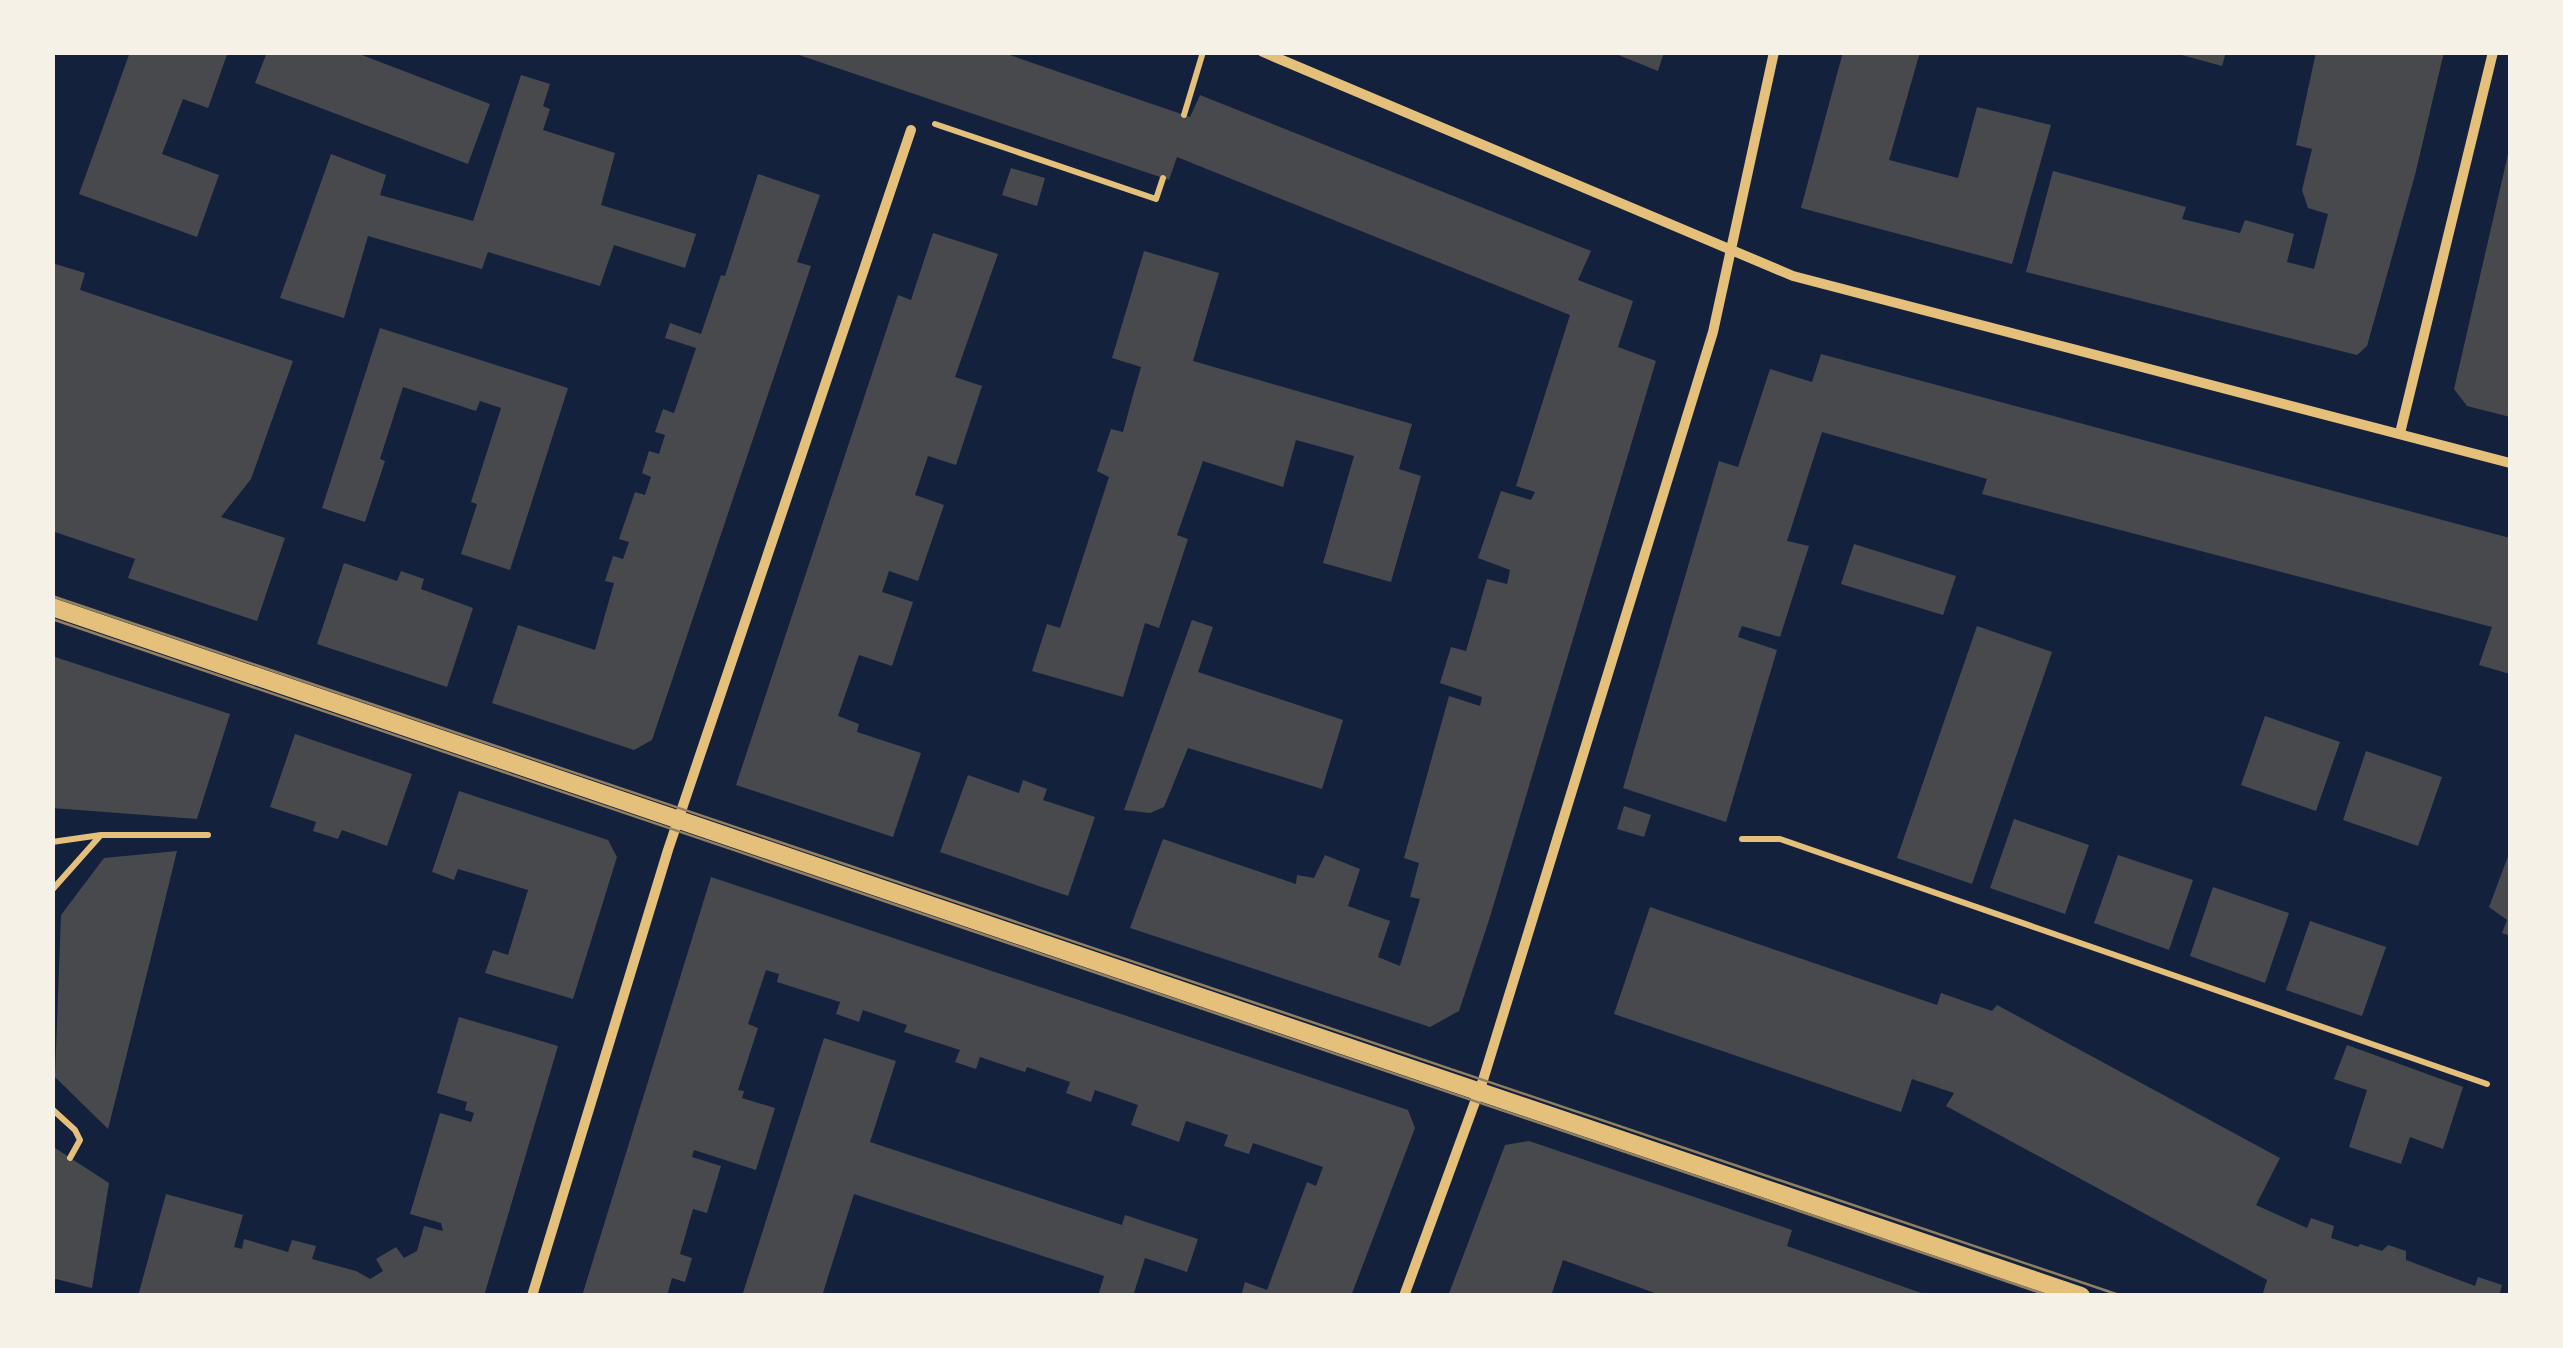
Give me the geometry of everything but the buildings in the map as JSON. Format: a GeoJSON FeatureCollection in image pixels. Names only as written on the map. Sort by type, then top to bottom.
{"type":"FeatureCollection","features":[{"type":"Feature","properties":{"kind":"street"},"geometry":{"type":"LineString","coordinates":[[1263,52],[1792,276],[2510,463]]}},
{"type":"Feature","properties":{"kind":"street"},"geometry":{"type":"LineString","coordinates":[[1404,1296],[1479,1092],[1713,332],[1774,52]]}},
{"type":"Feature","properties":{"kind":"street"},"geometry":{"type":"LineString","coordinates":[[2400,433],[2492,52]]}},
{"type":"Feature","properties":{"kind":"street"},"geometry":{"type":"LineString","coordinates":[[532,1296],[678,822],[911,130]]}},
{"type":"Feature","properties":{"kind":"street"},"geometry":{"type":"LineString","coordinates":[[52,607],[2081,1296]]}},
{"type":"Feature","properties":{"kind":"path"},"geometry":{"type":"LineString","coordinates":[[1184,115],[1204,52]]}},
{"type":"Feature","properties":{"kind":"path"},"geometry":{"type":"LineString","coordinates":[[962,134],[1156,198],[1163,178]]}},
{"type":"Feature","properties":{"kind":"path"},"geometry":{"type":"LineString","coordinates":[[52,842],[101,834],[208,834]]}},
{"type":"Feature","properties":{"kind":"path"},"geometry":{"type":"LineString","coordinates":[[52,890],[101,834]]}},
{"type":"Feature","properties":{"kind":"path"},"geometry":{"type":"LineString","coordinates":[[1742,839],[1780,839],[2487,1084]]}},
{"type":"Feature","properties":{"kind":"path"},"geometry":{"type":"LineString","coordinates":[[52,1109],[76,1130],[80,1140],[70,1158]]}},
{"type":"Feature","properties":{"kind":"tram line"},"geometry":{"type":"LineString","coordinates":[[52,596],[2122,1296]]}},
{"type":"Feature","properties":{"kind":"tram line"},"geometry":{"type":"LineString","coordinates":[[52,619],[2050,1296]]}}]}
